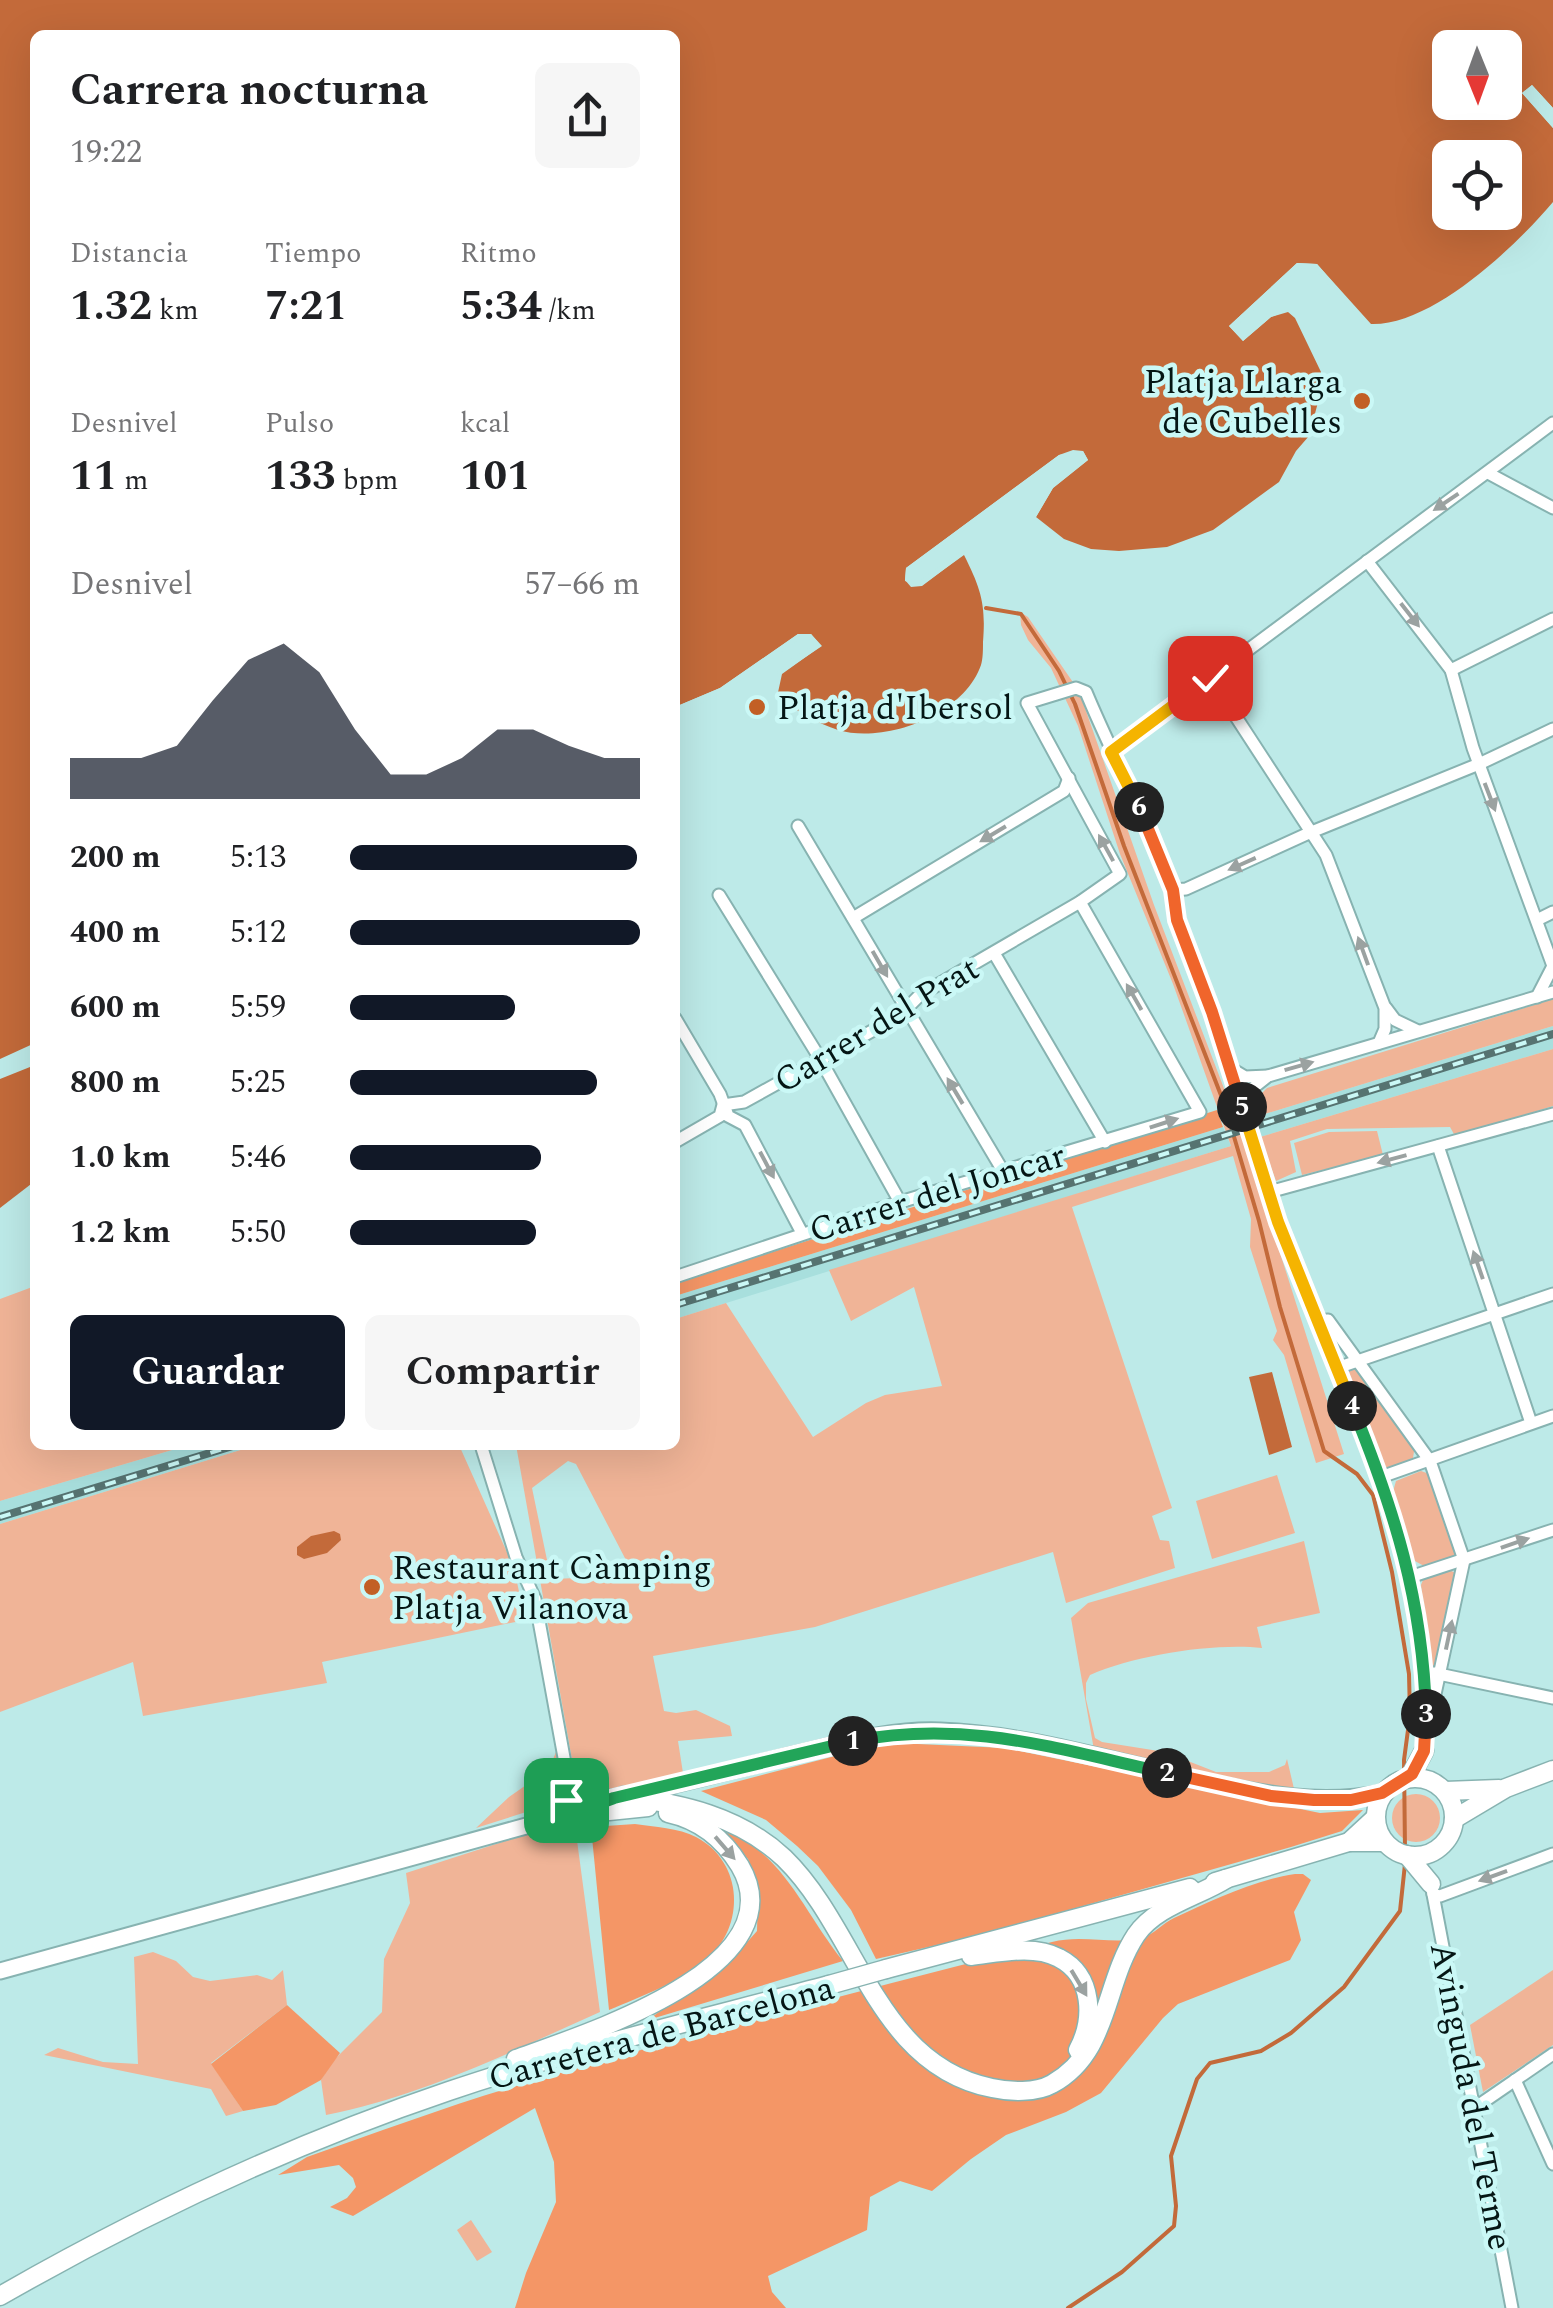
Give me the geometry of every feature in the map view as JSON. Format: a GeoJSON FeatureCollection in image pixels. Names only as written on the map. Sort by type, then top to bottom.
{"type":"FeatureCollection","features":[{"type":"Feature","properties":{"kind":"main road"},"geometry":{"type":"LineString","coordinates":[[568,1778],[576,1801],[582,1803],[842,1743],[934,1731],[1005,1738],[1271,1796],[1351,1800],[1382,1793],[1413,1779],[1424,1751]]}},
{"type":"Feature","properties":{"kind":"main road"},"geometry":{"type":"LineString","coordinates":[[1454,1819],[1506,1788],[1553,1772]]}},
{"type":"Feature","properties":{"kind":"main road"},"geometry":{"type":"LineString","coordinates":[[536,1824],[568,1778]]}},
{"type":"Feature","properties":{"kind":"main road"},"geometry":{"type":"LineString","coordinates":[[566,1816],[568,1778]]}},
{"type":"Feature","properties":{"kind":"main road"},"geometry":{"type":"LineString","coordinates":[[1413,1779],[1445,1791],[1506,1788]]}},
{"type":"Feature","properties":{"kind":"main road"},"geometry":{"type":"LineString","coordinates":[[1405,1855],[1425,1855],[1436,1850],[1452,1831],[1454,1819],[1445,1791]]}},
{"type":"Feature","properties":{"kind":"main road"},"geometry":{"type":"LineString","coordinates":[[1350,1842],[1375,1818],[1382,1793]]}},
{"type":"Feature","properties":{"kind":"main road"},"geometry":{"type":"LineString","coordinates":[[557,1797],[557,1809],[566,1816],[674,1804]]}},
{"type":"Feature","properties":{"kind":"main road"},"geometry":{"type":"LineString","coordinates":[[0,1970],[566,1816],[619,1797],[674,1804],[740,1826],[785,1860],[831,1920],[896,2029],[924,2056],[972,2084],[1024,2091],[1050,2086],[1082,2062],[1095,2042],[1121,1965],[1138,1932],[1168,1908],[1226,1879]]}},
{"type":"Feature","properties":{"kind":"main road"},"geometry":{"type":"LineString","coordinates":[[448,2092],[502,2064],[665,2000],[716,1963],[733,1944],[746,1918],[748,1897],[745,1875],[730,1849],[708,1829],[680,1816],[640,1808]]}},
{"type":"Feature","properties":{"kind":"main road"},"geometry":{"type":"LineString","coordinates":[[1375,1818],[1384,1842]]}},
{"type":"Feature","properties":{"kind":"main road"},"geometry":{"type":"LineString","coordinates":[[1350,1842],[1384,1842],[1405,1855],[1432,1889]]}},
{"type":"Feature","properties":{"kind":"main road","name":"Carretera de Barcelona"},"geometry":{"type":"LineString","coordinates":[[0,2296],[210,2187],[286,2153],[448,2092],[630,2037],[1226,1879],[1350,1842]]}},
{"type":"Feature","properties":{"kind":"main road"},"geometry":{"type":"LineString","coordinates":[[1432,1889],[1436,1850]]}},
{"type":"Feature","properties":{"kind":"main road"},"geometry":{"type":"LineString","coordinates":[[926,1959],[1021,1950],[1060,1958],[1081,1979],[1089,2000],[1090,2019],[1073,2060],[1050,2086]]}},
{"type":"Feature","properties":{"kind":"street"},"geometry":{"type":"LineString","coordinates":[[1111,752],[1553,424]]}},
{"type":"Feature","properties":{"kind":"street"},"geometry":{"type":"LineString","coordinates":[[1488,473],[1553,508]]}},
{"type":"Feature","properties":{"kind":"street"},"geometry":{"type":"LineString","coordinates":[[1367,562],[1451,670],[1479,764],[1553,966],[1536,997]]}},
{"type":"Feature","properties":{"kind":"street"},"geometry":{"type":"LineString","coordinates":[[1451,670],[1553,620]]}},
{"type":"Feature","properties":{"kind":"street"},"geometry":{"type":"LineString","coordinates":[[1210,678],[1326,855],[1386,1008],[1395,1020],[1418,1032]]}},
{"type":"Feature","properties":{"kind":"street"},"geometry":{"type":"LineString","coordinates":[[1078,796],[1026,703],[1079,690],[1126,777],[1173,890],[1177,920],[1212,1012],[1269,1192],[1381,1477],[1410,1578],[1424,1672],[1424,1751]]}},
{"type":"Feature","properties":{"kind":"street"},"geometry":{"type":"LineString","coordinates":[[1173,890],[1186,888],[1479,764],[1553,729]]}},
{"type":"Feature","properties":{"kind":"street"},"geometry":{"type":"LineString","coordinates":[[854,918],[1064,791],[1069,778]]}},
{"type":"Feature","properties":{"kind":"street"},"geometry":{"type":"LineString","coordinates":[[1064,791],[1078,796]]}},
{"type":"Feature","properties":{"kind":"street","name":"Carrer del Prat"},"geometry":{"type":"LineString","coordinates":[[680,1139],[720,1116],[723,1106],[744,1102],[906,1011],[920,995],[1080,902],[1120,874],[1078,796]]}},
{"type":"Feature","properties":{"kind":"street"},"geometry":{"type":"LineString","coordinates":[[798,826],[1003,1170]]}},
{"type":"Feature","properties":{"kind":"street"},"geometry":{"type":"LineString","coordinates":[[719,895],[820,1059],[900,1202]]}},
{"type":"Feature","properties":{"kind":"street","name":"Carrer del Joncar"},"geometry":{"type":"LineString","coordinates":[[680,1275],[900,1202],[1200,1112],[1080,902]]}},
{"type":"Feature","properties":{"kind":"street"},"geometry":{"type":"LineString","coordinates":[[1537,920],[1553,912]]}},
{"type":"Feature","properties":{"kind":"street"},"geometry":{"type":"LineString","coordinates":[[994,954],[1105,1142]]}},
{"type":"Feature","properties":{"kind":"street"},"geometry":{"type":"LineString","coordinates":[[1230,1068],[1245,1076],[1268,1076],[1553,992]]}},
{"type":"Feature","properties":{"kind":"street"},"geometry":{"type":"LineString","coordinates":[[1379,1042],[1386,1029],[1386,1008]]}},
{"type":"Feature","properties":{"kind":"street"},"geometry":{"type":"LineString","coordinates":[[680,1027],[728,1116],[746,1125],[802,1233]]}},
{"type":"Feature","properties":{"kind":"street"},"geometry":{"type":"LineString","coordinates":[[1246,1119],[1253,1088],[1268,1076]]}},
{"type":"Feature","properties":{"kind":"street"},"geometry":{"type":"LineString","coordinates":[[1269,1192],[1553,1114]]}},
{"type":"Feature","properties":{"kind":"street"},"geometry":{"type":"LineString","coordinates":[[1438,1146],[1531,1424]]}},
{"type":"Feature","properties":{"kind":"street"},"geometry":{"type":"LineString","coordinates":[[1336,1368],[1553,1294]]}},
{"type":"Feature","properties":{"kind":"street"},"geometry":{"type":"LineString","coordinates":[[1318,1321],[1328,1320],[1430,1461],[1464,1560],[1426,1730]]}},
{"type":"Feature","properties":{"kind":"street"},"geometry":{"type":"LineString","coordinates":[[1381,1477],[1553,1416]]}},
{"type":"Feature","properties":{"kind":"street"},"geometry":{"type":"LineString","coordinates":[[483,1451],[516,1558],[535,1599],[568,1778]]}},
{"type":"Feature","properties":{"kind":"street"},"geometry":{"type":"LineString","coordinates":[[1410,1578],[1553,1530]]}},
{"type":"Feature","properties":{"kind":"street"},"geometry":{"type":"LineString","coordinates":[[1424,1672],[1553,1698]]}},
{"type":"Feature","properties":{"kind":"street"},"geometry":{"type":"LineString","coordinates":[[1432,1889],[1440,1896],[1553,1854]]}},
{"type":"Feature","properties":{"kind":"street","name":"Avinguda del Terme"},"geometry":{"type":"LineString","coordinates":[[1432,1889],[1512,2308]]}},
{"type":"Feature","properties":{"kind":"street"},"geometry":{"type":"LineString","coordinates":[[1476,2107],[1553,2054]]}},
{"type":"Feature","properties":{"kind":"street"},"geometry":{"type":"LineString","coordinates":[[1515,2080],[1553,2164]]}},
{"type":"Feature","properties":{"kind":"shaded area"},"geometry":{"type":"Polygon","coordinates":[[[0,0],[1553,0],[1553,108],[1532,85],[1522,93],[1553,128],[1553,202],[1471,281],[1420,312],[1395,321],[1371,324],[1317,264],[1297,263],[1229,326],[1243,341],[1271,317],[1288,312],[1295,318],[1321,372],[1321,391],[1309,436],[1279,482],[1213,530],[1167,547],[1091,549],[1064,539],[1036,517],[1053,488],[1088,460],[1083,451],[1059,455],[906,568],[905,581],[921,586],[964,555],[978,587],[984,617],[982,660],[972,683],[941,711],[921,722],[878,733],[857,733],[822,724],[777,697],[782,674],[821,646],[811,634],[798,634],[720,688],[680,705],[680,30],[30,30],[30,1045],[0,1059],[0,0]]]}},
{"type":"Feature","properties":{"kind":"shaded area"},"geometry":{"type":"Polygon","coordinates":[[[1020,612],[1028,617],[1079,691],[1154,905],[1246,1146],[1344,1454],[1316,1463],[1284,1355],[1273,1340],[1277,1331],[1250,1247],[1251,1219],[1233,1156],[1072,1207],[1172,1508],[1152,1516],[1160,1540],[1169,1541],[1175,1568],[1066,1603],[1053,1552],[815,1627],[653,1656],[664,1711],[696,1710],[730,1726],[732,1736],[678,1741],[683,1773],[579,1799],[517,1450],[680,1450],[680,1317],[726,1303],[813,1437],[885,1395],[942,1386],[914,1287],[851,1321],[829,1270],[1231,1146],[1173,984],[1120,854],[1078,726],[1051,668],[1028,640],[1020,612]],[[568,1461],[532,1488],[551,1579],[629,1576],[627,1562],[576,1464],[568,1461]]]}},
{"type":"Feature","properties":{"kind":"shaded area"},"geometry":{"type":"Polygon","coordinates":[[[1553,999],[1553,1026],[1255,1117],[1255,1100],[1267,1088],[1553,999]]]}},
{"type":"Feature","properties":{"kind":"shaded area"},"geometry":{"type":"Polygon","coordinates":[[[1553,1026],[1553,1049],[1260,1137],[1255,1117],[1553,1026]]]}},
{"type":"Feature","properties":{"kind":"shaded area"},"geometry":{"type":"Polygon","coordinates":[[[1553,1049],[1553,1106],[1455,1136],[1450,1127],[1327,1129],[1290,1141],[1296,1172],[1276,1181],[1260,1137],[1553,1049]]]}},
{"type":"Feature","properties":{"kind":"shaded area"},"geometry":{"type":"Polygon","coordinates":[[[30,1067],[30,1185],[0,1208],[0,1079],[30,1067]]]}},
{"type":"Feature","properties":{"kind":"shaded area"},"geometry":{"type":"Polygon","coordinates":[[[1217,1110],[1223,1127],[680,1294],[680,1281],[1217,1110]]]}},
{"type":"Feature","properties":{"kind":"shaded area"},"geometry":{"type":"Polygon","coordinates":[[[1223,1127],[1231,1146],[680,1317],[680,1294],[1223,1127]]]}},
{"type":"Feature","properties":{"kind":"shaded area"},"geometry":{"type":"Polygon","coordinates":[[[1377,1131],[1383,1155],[1302,1175],[1294,1143],[1329,1132],[1377,1131]]]}},
{"type":"Feature","properties":{"kind":"shaded area"},"geometry":{"type":"Polygon","coordinates":[[[30,1288],[30,1450],[172,1450],[0,1501],[0,1299],[30,1288]]]}},
{"type":"Feature","properties":{"kind":"shaded area"},"geometry":{"type":"Polygon","coordinates":[[[1351,1368],[1358,1368],[1415,1445],[1413,1458],[1394,1468],[1382,1468],[1345,1377],[1351,1368]]]}},
{"type":"Feature","properties":{"kind":"shaded area"},"geometry":{"type":"Polygon","coordinates":[[[1272,1372],[1292,1447],[1269,1455],[1249,1377],[1272,1372]]]}},
{"type":"Feature","properties":{"kind":"shaded area"},"geometry":{"type":"Polygon","coordinates":[[[172,1450],[241,1450],[0,1524],[0,1501],[172,1450]]]}},
{"type":"Feature","properties":{"kind":"shaded area"},"geometry":{"type":"Polygon","coordinates":[[[241,1450],[461,1450],[514,1568],[525,1620],[322,1662],[327,1683],[143,1716],[133,1662],[0,1712],[0,1524],[241,1450]]]}},
{"type":"Feature","properties":{"kind":"shaded area"},"geometry":{"type":"Polygon","coordinates":[[[1421,1471],[1432,1475],[1458,1556],[1426,1567],[1413,1560],[1392,1495],[1396,1481],[1421,1471]]]}},
{"type":"Feature","properties":{"kind":"shaded area"},"geometry":{"type":"Polygon","coordinates":[[[1277,1475],[1295,1533],[1212,1559],[1196,1501],[1277,1475]]]}},
{"type":"Feature","properties":{"kind":"shaded area"},"geometry":{"type":"Polygon","coordinates":[[[334,1531],[341,1540],[327,1553],[304,1559],[297,1555],[297,1547],[311,1536],[334,1531]]]}},
{"type":"Feature","properties":{"kind":"shaded area"},"geometry":{"type":"Polygon","coordinates":[[[1304,1541],[1320,1613],[1257,1627],[1262,1648],[1221,1647],[1152,1656],[1090,1675],[1086,1683],[1095,1738],[1102,1742],[1165,1752],[1216,1772],[1269,1772],[1285,1765],[1287,1759],[1295,1793],[1094,1750],[1071,1618],[1088,1603],[1304,1541]]]}},
{"type":"Feature","properties":{"kind":"shaded area"},"geometry":{"type":"Polygon","coordinates":[[[1449,1570],[1456,1573],[1439,1665],[1435,1667],[1429,1663],[1421,1585],[1423,1580],[1449,1570]]]}},
{"type":"Feature","properties":{"kind":"shaded area"},"geometry":{"type":"Polygon","coordinates":[[[896,1743],[1005,1748],[1320,1813],[1363,1810],[1342,1831],[1291,1847],[981,1935],[876,1959],[851,1910],[818,1866],[766,1820],[701,1791],[896,1743]]]}},
{"type":"Feature","properties":{"kind":"shaded area"},"geometry":{"type":"Polygon","coordinates":[[[556,1752],[560,1779],[545,1806],[476,1828],[509,1797],[549,1769],[556,1752]]]}},
{"type":"Feature","properties":{"kind":"shaded area"},"geometry":{"type":"Polygon","coordinates":[[[1416,1794],[1433,1801],[1440,1818],[1433,1835],[1416,1842],[1399,1835],[1392,1818],[1399,1801],[1416,1794]]]}},
{"type":"Feature","properties":{"kind":"shaded area"},"geometry":{"type":"Polygon","coordinates":[[[635,1824],[682,1832],[712,1848],[731,1878],[733,1913],[719,1946],[706,1960],[672,1982],[609,2010],[591,1827],[635,1824]]]}},
{"type":"Feature","properties":{"kind":"shaded area"},"geometry":{"type":"Polygon","coordinates":[[[719,1827],[760,1851],[776,1867],[843,1961],[648,2020],[734,1957],[757,1931],[758,1890],[748,1859],[719,1827]]]}},
{"type":"Feature","properties":{"kind":"shaded area"},"geometry":{"type":"Polygon","coordinates":[[[576,1833],[600,2012],[432,2085],[326,2115],[321,2080],[332,2062],[382,2012],[384,1959],[410,1903],[406,1873],[527,1834],[576,1833]]]}},
{"type":"Feature","properties":{"kind":"shaded area"},"geometry":{"type":"Polygon","coordinates":[[[1295,1874],[1311,1880],[1294,1912],[1301,1940],[1290,1960],[1178,2004],[1101,2093],[1066,2112],[1006,2135],[932,2191],[900,2181],[870,2197],[867,2230],[768,2276],[772,2292],[786,2308],[515,2308],[556,2202],[554,2162],[535,2108],[353,2216],[330,2207],[347,2198],[356,2187],[353,2178],[339,2165],[278,2175],[307,2157],[469,2101],[721,2028],[1052,1942],[1142,1938],[1218,1898],[1295,1874]]]}},
{"type":"Feature","properties":{"kind":"shaded area"},"geometry":{"type":"Polygon","coordinates":[[[153,1952],[176,1961],[193,1977],[210,1981],[257,1975],[272,1980],[283,1970],[287,2005],[211,2063],[243,2111],[226,2116],[211,2089],[44,2055],[58,2048],[103,2062],[138,2064],[134,1957],[153,1952]]]}},
{"type":"Feature","properties":{"kind":"shaded area"},"geometry":{"type":"Polygon","coordinates":[[[1553,1970],[1553,2045],[1483,2092],[1470,2025],[1553,1970]]]}},
{"type":"Feature","properties":{"kind":"shaded area"},"geometry":{"type":"Polygon","coordinates":[[[287,2005],[340,2053],[321,2080],[276,2105],[243,2111],[211,2064],[287,2005]]]}},
{"type":"Feature","properties":{"kind":"shaded area"},"geometry":{"type":"Polygon","coordinates":[[[471,2220],[492,2252],[477,2261],[457,2230],[471,2220]]]}},
{"type":"Feature","properties":{"kind":"pier"},"geometry":{"type":"Polygon","coordinates":[[[1532,85],[1553,108],[1553,113],[1529,94],[1553,121],[1553,128],[1522,93],[1532,85]]]}},
{"type":"Feature","properties":{"kind":"pier"},"geometry":{"type":"Polygon","coordinates":[[[1297,263],[1317,264],[1373,329],[1314,269],[1299,268],[1236,326],[1244,334],[1269,312],[1292,309],[1271,317],[1243,341],[1229,326],[1297,263]]]}},
{"type":"Feature","properties":{"kind":"pier"},"geometry":{"type":"Polygon","coordinates":[[[1083,451],[1088,460],[1053,488],[1036,517],[1032,515],[1049,485],[1082,459],[1080,456],[1061,459],[910,570],[910,579],[919,581],[961,551],[967,552],[922,586],[911,587],[905,580],[906,568],[1059,455],[1083,451]]]}},
{"type":"Feature","properties":{"kind":"pier"},"geometry":{"type":"Polygon","coordinates":[[[798,634],[811,634],[822,646],[776,677],[790,660],[814,645],[809,639],[800,639],[722,693],[680,712],[680,705],[720,688],[798,634]]]}},
{"type":"Feature","properties":{"kind":"waterway"},"geometry":{"type":"LineString","coordinates":[[986,608],[1021,614],[1059,671],[1075,704],[1124,846],[1224,1103],[1324,1451],[1357,1474],[1373,1495],[1392,1572],[1409,1674],[1410,1715],[1404,1760],[1405,1850]]}},
{"type":"Feature","properties":{"kind":"waterway"},"geometry":{"type":"LineString","coordinates":[[1068,2308],[1122,2272],[1174,2226],[1171,2156],[1197,2079],[1210,2063],[1261,2051],[1291,2033],[1344,1987],[1400,1911],[1405,1864]]}},
{"type":"Feature","properties":{"kind":"railway"},"geometry":{"type":"LineString","coordinates":[[680,1303],[1553,1034]]}},
{"type":"Feature","properties":{"kind":"railway"},"geometry":{"type":"LineString","coordinates":[[0,1517],[220,1450]]}},
{"type":"Feature","properties":{"kind":"place","name":"Platja Llarga de Cubelles"},"geometry":{"type":"Point","coordinates":[1362,401]}},
{"type":"Feature","properties":{"kind":"place","name":"Platja d'Ibersol"},"geometry":{"type":"Point","coordinates":[757,707]}},
{"type":"Feature","properties":{"kind":"place","name":"Restaurant Càmping Platja Vilanova"},"geometry":{"type":"Point","coordinates":[372,1587]}},
{"type":"Feature","properties":{"kind":"route"},"geometry":{"type":"LineString","coordinates":[[566,1800],[562,1817],[614,1798],[842,1743],[934,1731],[1005,1738],[1271,1796],[1314,1800],[1351,1800],[1382,1793],[1412,1774],[1424,1751],[1424,1666],[1418,1616],[1397,1527],[1381,1477],[1278,1222],[1212,1012],[1177,920],[1173,890],[1126,777],[1111,752],[1210,678]]}}]}
